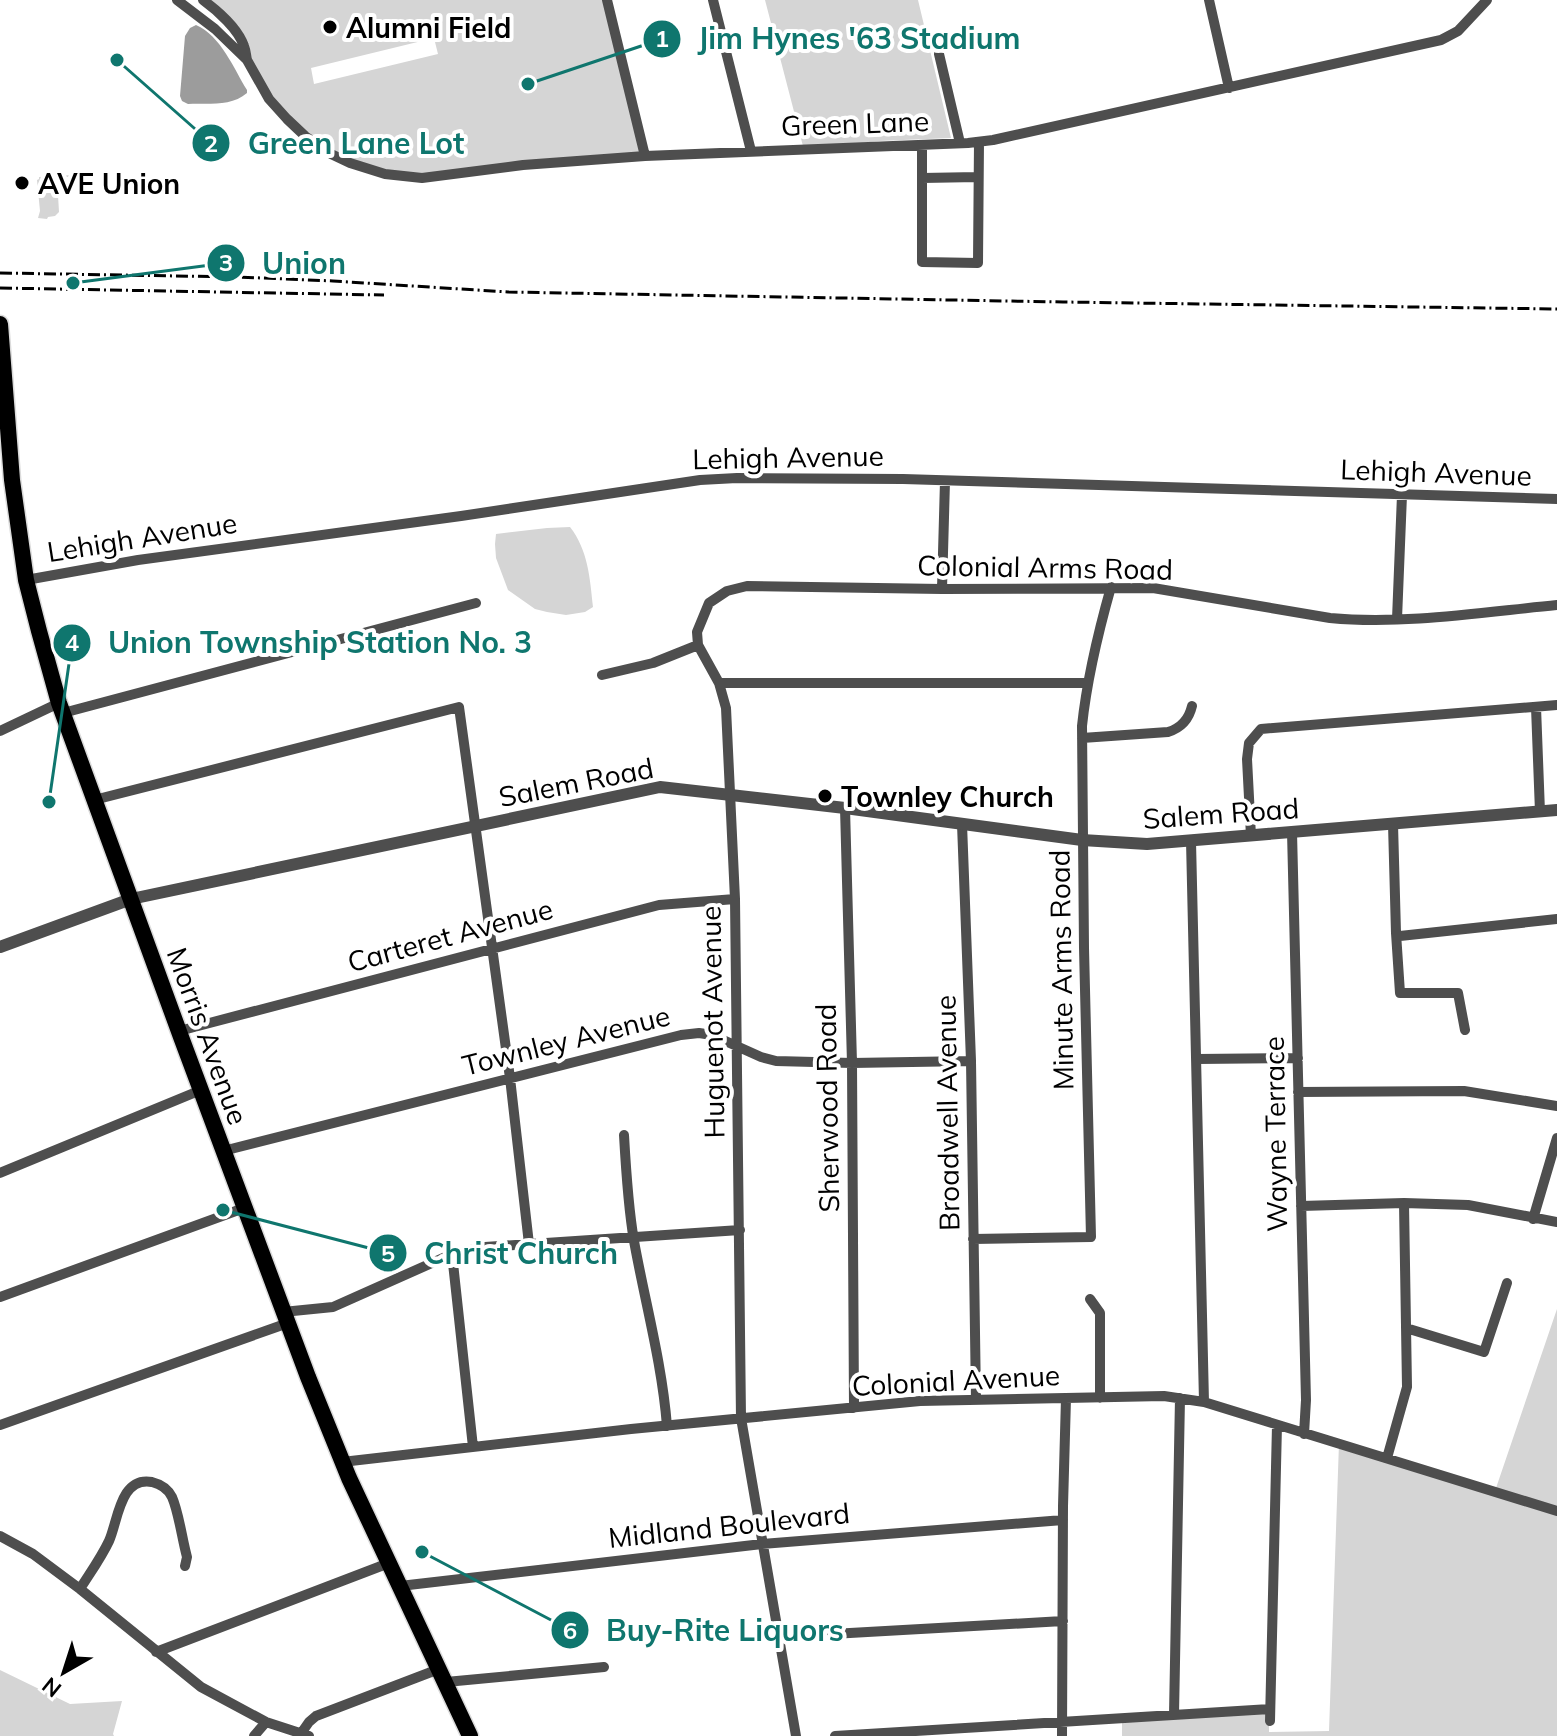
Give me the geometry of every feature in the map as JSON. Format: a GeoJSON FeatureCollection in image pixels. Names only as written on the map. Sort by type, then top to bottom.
{"type":"FeatureCollection","features":[{"type":"Feature","properties":{"kind":"main road","name":"Morris Avenue"},"geometry":{"type":"LineString","coordinates":[[0,324],[12,480],[26,580],[61,708],[244,1208],[342,1462],[470,1736]]}},
{"type":"Feature","properties":{"kind":"street","name":"Green Lane"},"geometry":{"type":"LineString","coordinates":[[177,0],[215,29],[247,60],[269,99],[305,136],[350,163],[385,174],[422,178],[523,165],[645,156],[979,142],[1441,40],[1458,31],[1487,0]]}},
{"type":"Feature","properties":{"kind":"street","name":"Green Lane"},"geometry":{"type":"LineString","coordinates":[[203,0],[213,5],[231,26],[244,46],[247,60]]}},
{"type":"Feature","properties":{"kind":"street"},"geometry":{"type":"LineString","coordinates":[[607,0],[645,156]]}},
{"type":"Feature","properties":{"kind":"street"},"geometry":{"type":"LineString","coordinates":[[713,0],[751,151]]}},
{"type":"Feature","properties":{"kind":"street"},"geometry":{"type":"LineString","coordinates":[[1209,0],[1229,88]]}},
{"type":"Feature","properties":{"kind":"street"},"geometry":{"type":"LineString","coordinates":[[939,54],[960,143]]}},
{"type":"Feature","properties":{"kind":"street"},"geometry":{"type":"LineString","coordinates":[[922,145],[922,262],[978,263],[979,142]]}},
{"type":"Feature","properties":{"kind":"street"},"geometry":{"type":"LineString","coordinates":[[922,178],[978,177]]}},
{"type":"Feature","properties":{"kind":"street","name":"Lehigh Avenue"},"geometry":{"type":"LineString","coordinates":[[26,580],[138,560],[700,480],[945,481],[1557,499]]}},
{"type":"Feature","properties":{"kind":"street"},"geometry":{"type":"LineString","coordinates":[[942,589],[945,481]]}},
{"type":"Feature","properties":{"kind":"street"},"geometry":{"type":"LineString","coordinates":[[1397,619],[1402,495]]}},
{"type":"Feature","properties":{"kind":"street","name":"Colonial Arms Road"},"geometry":{"type":"LineString","coordinates":[[697,632],[709,603],[738,587],[1153,588],[1355,620],[1557,605]]}},
{"type":"Feature","properties":{"kind":"street","name":"Minute Arms Road"},"geometry":{"type":"LineString","coordinates":[[973,1239],[1091,1237],[1082,738],[1087,683],[1111,587]]}},
{"type":"Feature","properties":{"kind":"street"},"geometry":{"type":"LineString","coordinates":[[0,731],[61,708],[476,603]]}},
{"type":"Feature","properties":{"kind":"street","name":"Huguenot Avenue"},"geometry":{"type":"LineString","coordinates":[[697,632],[698,645],[719,683],[727,721],[735,899],[741,1418],[796,1736]]}},
{"type":"Feature","properties":{"kind":"street"},"geometry":{"type":"LineString","coordinates":[[602,675],[653,663],[698,645]]}},
{"type":"Feature","properties":{"kind":"street"},"geometry":{"type":"LineString","coordinates":[[719,683],[1087,683]]}},
{"type":"Feature","properties":{"kind":"street"},"geometry":{"type":"LineString","coordinates":[[1251,836],[1247,759],[1249,743],[1261,729],[1557,705]]}},
{"type":"Feature","properties":{"kind":"street"},"geometry":{"type":"LineString","coordinates":[[1082,738],[1168,732],[1177,729],[1190,714],[1192,706]]}},
{"type":"Feature","properties":{"kind":"street"},"geometry":{"type":"LineString","coordinates":[[94,800],[459,707],[510,1078],[529,1244]]}},
{"type":"Feature","properties":{"kind":"street"},"geometry":{"type":"LineString","coordinates":[[1536,707],[1540,812]]}},
{"type":"Feature","properties":{"kind":"street","name":"Salem Road"},"geometry":{"type":"LineString","coordinates":[[1,944],[131,899],[660,787],[1082,840],[1147,844],[1557,810]]}},
{"type":"Feature","properties":{"kind":"street","name":"Sherwood Road"},"geometry":{"type":"LineString","coordinates":[[845,808],[852,1063],[854,1408]]}},
{"type":"Feature","properties":{"kind":"street","name":"Broadwell Avenue"},"geometry":{"type":"LineString","coordinates":[[962,824],[971,1061],[976,1400]]}},
{"type":"Feature","properties":{"kind":"street"},"geometry":{"type":"LineString","coordinates":[[1393,824],[1400,993],[1458,993],[1465,1030]]}},
{"type":"Feature","properties":{"kind":"street","name":"Wayne Terrace"},"geometry":{"type":"LineString","coordinates":[[1292,832],[1306,1400],[1304,1434]]}},
{"type":"Feature","properties":{"kind":"street"},"geometry":{"type":"LineString","coordinates":[[1191,841],[1204,1402]]}},
{"type":"Feature","properties":{"kind":"street","name":"Carteret Avenue"},"geometry":{"type":"LineString","coordinates":[[179,1031],[659,905],[735,899]]}},
{"type":"Feature","properties":{"kind":"street"},"geometry":{"type":"LineString","coordinates":[[1396,933],[1400,936],[1557,920]]}},
{"type":"Feature","properties":{"kind":"street","name":"Townley Avenue"},"geometry":{"type":"LineString","coordinates":[[223,1151],[681,1035],[712,1035],[776,1061],[971,1061]]}},
{"type":"Feature","properties":{"kind":"street"},"geometry":{"type":"LineString","coordinates":[[1197,1059],[1298,1058]]}},
{"type":"Feature","properties":{"kind":"street"},"geometry":{"type":"LineString","coordinates":[[0,1173],[201,1090]]}},
{"type":"Feature","properties":{"kind":"street"},"geometry":{"type":"LineString","coordinates":[[1298,1092],[1464,1091],[1557,1106]]}},
{"type":"Feature","properties":{"kind":"street"},"geometry":{"type":"LineString","coordinates":[[624,1135],[633,1238],[664,1393],[667,1426]]}},
{"type":"Feature","properties":{"kind":"street"},"geometry":{"type":"LineString","coordinates":[[1533,1219],[1557,1138]]}},
{"type":"Feature","properties":{"kind":"street"},"geometry":{"type":"LineString","coordinates":[[1387,1458],[1407,1387],[1404,1203]]}},
{"type":"Feature","properties":{"kind":"street"},"geometry":{"type":"LineString","coordinates":[[1301,1206],[1468,1205],[1557,1222]]}},
{"type":"Feature","properties":{"kind":"street"},"geometry":{"type":"LineString","coordinates":[[0,1297],[244,1208]]}},
{"type":"Feature","properties":{"kind":"street"},"geometry":{"type":"LineString","coordinates":[[0,1425],[286,1318],[333,1307],[452,1254],[485,1247],[740,1230]]}},
{"type":"Feature","properties":{"kind":"street"},"geometry":{"type":"LineString","coordinates":[[452,1254],[473,1447]]}},
{"type":"Feature","properties":{"kind":"street"},"geometry":{"type":"LineString","coordinates":[[1406,1328],[1484,1352],[1507,1283]]}},
{"type":"Feature","properties":{"kind":"street"},"geometry":{"type":"LineString","coordinates":[[1090,1299],[1100,1313],[1100,1398]]}},
{"type":"Feature","properties":{"kind":"street","name":"Colonial Avenue"},"geometry":{"type":"LineString","coordinates":[[342,1462],[920,1401],[1164,1396],[1204,1402],[1557,1511]]}},
{"type":"Feature","properties":{"kind":"street"},"geometry":{"type":"LineString","coordinates":[[1062,1736],[1066,1398]]}},
{"type":"Feature","properties":{"kind":"street"},"geometry":{"type":"LineString","coordinates":[[1174,1715],[1180,1398]]}},
{"type":"Feature","properties":{"kind":"street"},"geometry":{"type":"LineString","coordinates":[[1270,1721],[1277,1425]]}},
{"type":"Feature","properties":{"kind":"street"},"geometry":{"type":"LineString","coordinates":[[80,1589],[110,1538],[126,1493],[145,1482],[161,1485],[173,1499],[187,1557],[185,1566]]}},
{"type":"Feature","properties":{"kind":"street","name":"Midland Boulevard"},"geometry":{"type":"LineString","coordinates":[[400,1586],[762,1544],[1063,1520]]}},
{"type":"Feature","properties":{"kind":"street"},"geometry":{"type":"LineString","coordinates":[[0,1536],[33,1554],[80,1589],[201,1687],[266,1722],[305,1734],[309,1722],[316,1716],[442,1676],[604,1667]]}},
{"type":"Feature","properties":{"kind":"street"},"geometry":{"type":"LineString","coordinates":[[156,1652],[389,1563]]}},
{"type":"Feature","properties":{"kind":"street"},"geometry":{"type":"LineString","coordinates":[[779,1637],[1063,1621]]}},
{"type":"Feature","properties":{"kind":"street"},"geometry":{"type":"LineString","coordinates":[[835,1736],[1270,1709]]}},
{"type":"Feature","properties":{"kind":"street"},"geometry":{"type":"LineString","coordinates":[[254,1736],[266,1722]]}},
{"type":"Feature","properties":{"kind":"shaded area"},"geometry":{"type":"Polygon","coordinates":[[[211,0],[607,0],[645,156],[396,176],[331,154],[276,108],[244,46],[211,0]],[[434,38],[311,68],[314,84],[438,54],[434,38]]]}},
{"type":"Feature","properties":{"kind":"shaded area"},"geometry":{"type":"Polygon","coordinates":[[[765,0],[918,0],[951,138],[879,141],[804,150],[765,0]]]}},
{"type":"Feature","properties":{"kind":"shaded area"},"geometry":{"type":"Polygon","coordinates":[[[196,25],[213,37],[226,54],[247,93],[219,103],[188,104],[182,101],[185,36],[196,25]]]}},
{"type":"Feature","properties":{"kind":"shaded area"},"geometry":{"type":"Polygon","coordinates":[[[88,174],[87,180],[57,178],[59,212],[47,219],[38,218],[39,177],[88,174]]]}},
{"type":"Feature","properties":{"kind":"shaded area"},"geometry":{"type":"Polygon","coordinates":[[[570,527],[584,555],[593,607],[585,612],[566,615],[535,609],[508,590],[496,558],[496,534],[570,527]]]}},
{"type":"Feature","properties":{"kind":"shaded area"},"geometry":{"type":"Polygon","coordinates":[[[1557,1309],[1557,1736],[1122,1736],[1122,1720],[1269,1710],[1269,1732],[1329,1731],[1339,1443],[1495,1491],[1557,1309]]]}},
{"type":"Feature","properties":{"kind":"shaded area"},"geometry":{"type":"Polygon","coordinates":[[[0,1670],[70,1704],[122,1701],[114,1736],[0,1736],[0,1670]]]}},
{"type":"Feature","properties":{"kind":"railway"},"geometry":{"type":"LineString","coordinates":[[0,273],[238,277],[508,292],[1557,309]]}},
{"type":"Feature","properties":{"kind":"railway"},"geometry":{"type":"LineString","coordinates":[[0,288],[384,295]]}},
{"type":"Feature","properties":{"kind":"place","name":"Alumni Field"},"geometry":{"type":"Point","coordinates":[330,27]}},
{"type":"Feature","properties":{"kind":"place","name":"Green Lane Lot"},"geometry":{"type":"Point","coordinates":[117,60]}},
{"type":"Feature","properties":{"kind":"place","name":"Jim Hynes '63 Stadium"},"geometry":{"type":"Point","coordinates":[528,84]}},
{"type":"Feature","properties":{"kind":"place","name":"AVE Union"},"geometry":{"type":"Point","coordinates":[22,183]}},
{"type":"Feature","properties":{"kind":"place","name":"Union"},"geometry":{"type":"Point","coordinates":[73,283]}},
{"type":"Feature","properties":{"kind":"place","name":"Townley Church"},"geometry":{"type":"Point","coordinates":[825,796]}},
{"type":"Feature","properties":{"kind":"place","name":"Union Township Station No. 3"},"geometry":{"type":"Point","coordinates":[49,802]}},
{"type":"Feature","properties":{"kind":"place","name":"Christ Church"},"geometry":{"type":"Point","coordinates":[223,1210]}},
{"type":"Feature","properties":{"kind":"place","name":"Buy-Rite Liquors"},"geometry":{"type":"Point","coordinates":[422,1552]}}]}
